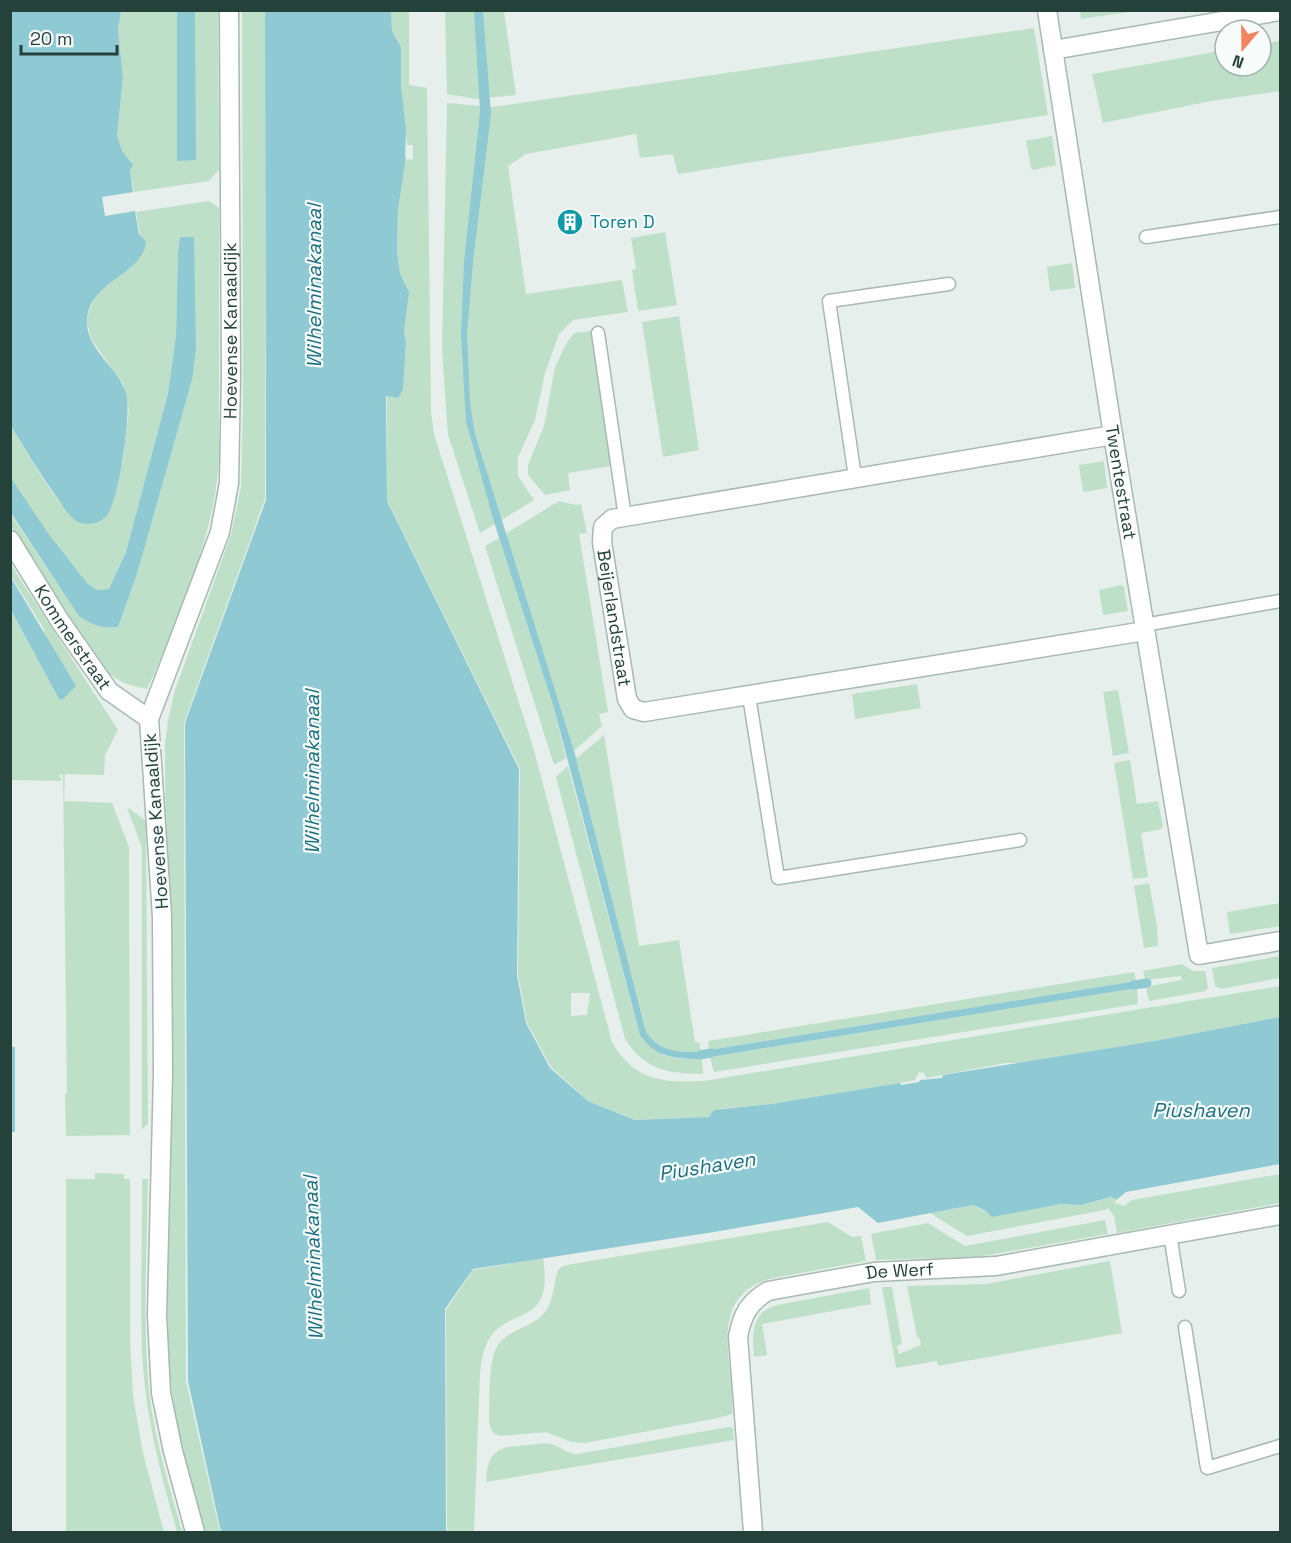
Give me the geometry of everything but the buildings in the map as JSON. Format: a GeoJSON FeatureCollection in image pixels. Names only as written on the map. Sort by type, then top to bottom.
{"type":"FeatureCollection","features":[{"type":"Feature","properties":{"kind":"street","name":"Hoevense Kanaaldijk"},"geometry":{"type":"LineString","coordinates":[[195,1533],[173,1451],[161,1393],[159,1359],[157,1315],[163,1072],[162,917],[149,719],[220,532],[229,483],[229,10]]}},
{"type":"Feature","properties":{"kind":"street","name":"Twentestraat"},"geometry":{"type":"LineString","coordinates":[[1047,10],[1113,435],[1199,955],[1281,941]]}},
{"type":"Feature","properties":{"kind":"street"},"geometry":{"type":"LineString","coordinates":[[1053,50],[1281,11]]}},
{"type":"Feature","properties":{"kind":"street","name":"Beijerlandstraat"},"geometry":{"type":"LineString","coordinates":[[1113,435],[612,519],[603,527],[602,542],[627,699],[633,709],[644,712],[1145,628]]}},
{"type":"Feature","properties":{"kind":"street","name":"Kommerstraat"},"geometry":{"type":"LineString","coordinates":[[10,540],[60,621],[109,691],[149,719]]}},
{"type":"Feature","properties":{"kind":"street","name":"De Werf"},"geometry":{"type":"LineString","coordinates":[[753,1533],[738,1336],[741,1319],[758,1297],[768,1291],[874,1272],[996,1266],[1281,1215]]}},
{"type":"Feature","properties":{"kind":"lane"},"geometry":{"type":"LineString","coordinates":[[1146,237],[1281,216]]}},
{"type":"Feature","properties":{"kind":"lane"},"geometry":{"type":"LineString","coordinates":[[855,477],[829,301],[949,284]]}},
{"type":"Feature","properties":{"kind":"lane"},"geometry":{"type":"LineString","coordinates":[[598,333],[625,517]]}},
{"type":"Feature","properties":{"kind":"lane"},"geometry":{"type":"LineString","coordinates":[[1145,628],[1281,601]]}},
{"type":"Feature","properties":{"kind":"lane"},"geometry":{"type":"LineString","coordinates":[[749,696],[778,878],[1020,840]]}},
{"type":"Feature","properties":{"kind":"lane"},"geometry":{"type":"LineString","coordinates":[[1170,1234],[1179,1291]]}},
{"type":"Feature","properties":{"kind":"lane"},"geometry":{"type":"LineString","coordinates":[[1185,1327],[1207,1468],[1281,1446]]}},
{"type":"Feature","properties":{"kind":"green space"},"geometry":{"type":"Polygon","coordinates":[[[1080,10],[1136,11],[1081,19],[1080,10]]]}},
{"type":"Feature","properties":{"kind":"green space"},"geometry":{"type":"Polygon","coordinates":[[[121,11],[177,11],[178,161],[195,58],[195,11],[218,11],[219,170],[209,181],[134,192],[130,170],[132,165],[122,151],[117,135],[123,78],[118,30],[121,11]]]}},
{"type":"Feature","properties":{"kind":"green space"},"geometry":{"type":"Polygon","coordinates":[[[242,11],[265,11],[265,499],[184,723],[186,1381],[220,1532],[204,1532],[178,1426],[168,1360],[165,745],[175,690],[231,535],[241,487],[243,399],[242,11]]]}},
{"type":"Feature","properties":{"kind":"green space"},"geometry":{"type":"Polygon","coordinates":[[[391,11],[409,11],[409,85],[427,88],[431,412],[434,434],[533,747],[612,1042],[630,1065],[651,1077],[663,1080],[704,1081],[1280,986],[1280,1017],[1160,1040],[1019,1063],[1006,1063],[926,1078],[924,1073],[919,1072],[915,1080],[771,1104],[719,1109],[709,1117],[636,1120],[588,1101],[551,1067],[527,1023],[518,975],[520,769],[387,500],[387,396],[398,398],[403,390],[406,342],[404,331],[408,289],[400,273],[397,252],[398,210],[405,155],[407,160],[413,159],[413,145],[407,145],[401,86],[401,47],[392,31],[391,11]],[[571,993],[571,1016],[587,1015],[590,993],[571,993]]]}},
{"type":"Feature","properties":{"kind":"green space"},"geometry":{"type":"Polygon","coordinates":[[[445,11],[504,11],[516,95],[476,99],[447,94],[445,11]]]}},
{"type":"Feature","properties":{"kind":"green space"},"geometry":{"type":"Polygon","coordinates":[[[1034,28],[1048,115],[678,174],[673,154],[640,158],[636,134],[526,154],[508,166],[526,294],[622,280],[628,312],[573,320],[559,334],[545,373],[535,420],[518,457],[518,476],[534,500],[480,533],[448,435],[442,350],[447,103],[493,107],[1034,28]]]}},
{"type":"Feature","properties":{"kind":"green space"},"geometry":{"type":"Polygon","coordinates":[[[1280,41],[1280,91],[1211,101],[1103,123],[1092,74],[1213,52],[1213,78],[1273,78],[1273,42],[1280,41]]]}},
{"type":"Feature","properties":{"kind":"green space"},"geometry":{"type":"Polygon","coordinates":[[[1052,136],[1056,165],[1033,170],[1026,141],[1052,136]]]}},
{"type":"Feature","properties":{"kind":"green space"},"geometry":{"type":"Polygon","coordinates":[[[209,201],[219,208],[219,458],[217,479],[200,556],[147,689],[121,682],[101,665],[11,526],[10,513],[78,615],[96,626],[118,627],[137,574],[192,380],[180,238],[176,336],[168,393],[126,552],[109,589],[97,590],[87,583],[48,533],[11,478],[11,426],[43,478],[71,515],[78,521],[88,524],[104,518],[123,460],[129,409],[123,384],[91,339],[87,322],[88,314],[101,291],[140,258],[146,241],[140,234],[136,212],[209,201]]]}},
{"type":"Feature","properties":{"kind":"green space"},"geometry":{"type":"Polygon","coordinates":[[[665,232],[677,305],[638,311],[632,270],[636,269],[631,238],[665,232]]]}},
{"type":"Feature","properties":{"kind":"green space"},"geometry":{"type":"Polygon","coordinates":[[[1072,263],[1075,288],[1050,291],[1047,267],[1072,263]]]}},
{"type":"Feature","properties":{"kind":"green space"},"geometry":{"type":"Polygon","coordinates":[[[679,316],[699,450],[663,457],[642,322],[679,316]]]}},
{"type":"Feature","properties":{"kind":"green space"},"geometry":{"type":"Polygon","coordinates":[[[591,331],[611,466],[568,473],[570,490],[545,495],[528,475],[528,465],[544,426],[555,367],[574,333],[591,331]]]}},
{"type":"Feature","properties":{"kind":"green space"},"geometry":{"type":"Polygon","coordinates":[[[1104,461],[1107,488],[1083,491],[1079,465],[1104,461]]]}},
{"type":"Feature","properties":{"kind":"green space"},"geometry":{"type":"Polygon","coordinates":[[[559,501],[581,504],[587,533],[579,534],[608,712],[599,714],[602,726],[574,751],[505,534],[559,501]]]}},
{"type":"Feature","properties":{"kind":"green space"},"geometry":{"type":"Polygon","coordinates":[[[499,538],[554,708],[566,758],[554,765],[485,546],[499,538]]]}},
{"type":"Feature","properties":{"kind":"green space"},"geometry":{"type":"Polygon","coordinates":[[[11,565],[118,730],[105,755],[104,775],[65,774],[64,801],[112,803],[129,847],[130,1135],[66,1136],[63,774],[59,775],[62,781],[11,780],[11,610],[59,699],[44,629],[11,576],[11,565]]]}},
{"type":"Feature","properties":{"kind":"green space"},"geometry":{"type":"Polygon","coordinates":[[[1121,585],[1124,587],[1128,611],[1103,615],[1099,590],[1121,585]]]}},
{"type":"Feature","properties":{"kind":"green space"},"geometry":{"type":"Polygon","coordinates":[[[917,684],[921,708],[855,719],[852,694],[917,684]]]}},
{"type":"Feature","properties":{"kind":"green space"},"geometry":{"type":"Polygon","coordinates":[[[1118,690],[1129,753],[1113,756],[1103,692],[1118,690]]]}},
{"type":"Feature","properties":{"kind":"green space"},"geometry":{"type":"Polygon","coordinates":[[[604,735],[639,946],[679,940],[695,1042],[699,1042],[701,1052],[670,1050],[657,1044],[646,1032],[574,751],[577,758],[604,735]]]}},
{"type":"Feature","properties":{"kind":"green space"},"geometry":{"type":"Polygon","coordinates":[[[1130,760],[1137,804],[1158,801],[1163,826],[1161,829],[1141,833],[1148,877],[1133,879],[1114,763],[1130,760]]]}},
{"type":"Feature","properties":{"kind":"green space"},"geometry":{"type":"Polygon","coordinates":[[[568,766],[640,1035],[661,1054],[681,1059],[702,1059],[703,1074],[668,1071],[649,1064],[633,1050],[625,1039],[556,777],[568,766]]]}},
{"type":"Feature","properties":{"kind":"green space"},"geometry":{"type":"Polygon","coordinates":[[[127,807],[146,821],[148,1124],[142,1129],[142,848],[127,807]]]}},
{"type":"Feature","properties":{"kind":"green space"},"geometry":{"type":"Polygon","coordinates":[[[1149,883],[1157,926],[1158,946],[1144,948],[1134,886],[1149,883]]]}},
{"type":"Feature","properties":{"kind":"green space"},"geometry":{"type":"Polygon","coordinates":[[[1280,903],[1280,926],[1230,934],[1227,912],[1280,903]]]}},
{"type":"Feature","properties":{"kind":"green space"},"geometry":{"type":"Polygon","coordinates":[[[1280,956],[1280,978],[1221,989],[1215,986],[1212,968],[1280,956]]]}},
{"type":"Feature","properties":{"kind":"green space"},"geometry":{"type":"Polygon","coordinates":[[[1182,964],[1193,971],[1205,971],[1208,987],[1206,991],[1149,1001],[1146,987],[1181,980],[1181,976],[1145,980],[1143,971],[1182,964]]]}},
{"type":"Feature","properties":{"kind":"green space"},"geometry":{"type":"Polygon","coordinates":[[[1134,972],[1136,981],[709,1050],[708,1041],[1134,972]]]}},
{"type":"Feature","properties":{"kind":"green space"},"geometry":{"type":"Polygon","coordinates":[[[1137,988],[1138,1004],[714,1072],[710,1057],[1137,988]]]}},
{"type":"Feature","properties":{"kind":"green space"},"geometry":{"type":"Polygon","coordinates":[[[95,1173],[124,1174],[124,1179],[130,1179],[130,1339],[133,1396],[143,1453],[164,1532],[66,1532],[66,1179],[95,1179],[95,1173]]]}},
{"type":"Feature","properties":{"kind":"green space"},"geometry":{"type":"Polygon","coordinates":[[[1280,1174],[1280,1203],[1117,1233],[1114,1216],[1108,1208],[967,1236],[930,1213],[973,1205],[984,1211],[1061,1204],[1082,1205],[1112,1197],[1127,1204],[1132,1200],[1280,1174]]]}},
{"type":"Feature","properties":{"kind":"green space"},"geometry":{"type":"Polygon","coordinates":[[[142,1179],[148,1179],[146,1317],[150,1399],[160,1449],[182,1532],[177,1532],[166,1491],[145,1388],[141,1320],[142,1179]]]}},
{"type":"Feature","properties":{"kind":"green space"},"geometry":{"type":"Polygon","coordinates":[[[1105,1220],[1108,1234],[977,1257],[876,1260],[871,1234],[928,1223],[965,1246],[1105,1220]]]}},
{"type":"Feature","properties":{"kind":"green space"},"geometry":{"type":"Polygon","coordinates":[[[828,1222],[852,1237],[861,1236],[866,1261],[769,1279],[749,1289],[736,1302],[730,1318],[728,1336],[732,1414],[585,1443],[571,1442],[546,1432],[502,1436],[491,1429],[489,1421],[490,1385],[495,1351],[499,1343],[511,1333],[533,1322],[545,1312],[551,1301],[560,1268],[572,1264],[828,1222]]]}},
{"type":"Feature","properties":{"kind":"green space"},"geometry":{"type":"Polygon","coordinates":[[[543,1258],[545,1282],[541,1298],[525,1314],[503,1325],[493,1334],[483,1354],[474,1532],[447,1532],[446,1310],[473,1270],[543,1258]]]}},
{"type":"Feature","properties":{"kind":"green space"},"geometry":{"type":"Polygon","coordinates":[[[1110,1261],[1122,1333],[938,1366],[937,1361],[896,1368],[882,1287],[892,1287],[902,1344],[897,1346],[899,1354],[921,1345],[917,1337],[907,1286],[986,1284],[1110,1261]]]}},
{"type":"Feature","properties":{"kind":"green space"},"geometry":{"type":"Polygon","coordinates":[[[869,1288],[871,1304],[762,1324],[767,1355],[754,1357],[755,1325],[768,1308],[869,1288]]]}},
{"type":"Feature","properties":{"kind":"green space"},"geometry":{"type":"Polygon","coordinates":[[[728,1427],[733,1428],[734,1440],[486,1482],[492,1457],[496,1452],[509,1447],[548,1443],[578,1454],[728,1427]]]}},
{"type":"Feature","properties":{"kind":"water"},"geometry":{"type":"Polygon","coordinates":[[[11,10],[121,11],[118,30],[123,78],[117,135],[122,151],[133,165],[130,170],[133,192],[102,197],[105,216],[135,211],[139,234],[146,241],[143,253],[136,262],[105,287],[89,308],[87,322],[92,342],[117,375],[126,393],[127,403],[123,454],[112,505],[104,518],[91,524],[78,522],[72,518],[11,426],[11,10]]]}},
{"type":"Feature","properties":{"kind":"water"},"geometry":{"type":"Polygon","coordinates":[[[177,11],[195,11],[196,160],[177,161],[177,11]]]}},
{"type":"Feature","properties":{"kind":"water"},"geometry":{"type":"Polygon","coordinates":[[[265,11],[391,11],[392,31],[401,47],[401,86],[406,130],[405,162],[398,210],[397,252],[400,273],[409,292],[404,331],[406,342],[403,390],[398,398],[386,396],[387,501],[519,769],[517,975],[526,1023],[550,1068],[588,1101],[635,1120],[709,1117],[714,1110],[771,1104],[900,1083],[901,1085],[942,1078],[943,1075],[1160,1040],[1280,1017],[1280,1174],[1132,1200],[1127,1204],[1111,1197],[1081,1205],[1061,1204],[992,1217],[986,1211],[973,1205],[878,1223],[858,1207],[473,1269],[445,1309],[446,1532],[221,1532],[188,1381],[185,723],[266,500],[265,11]]]}},
{"type":"Feature","properties":{"kind":"water"},"geometry":{"type":"Polygon","coordinates":[[[474,11],[483,11],[491,114],[467,333],[470,403],[475,434],[574,751],[646,1032],[651,1039],[663,1047],[677,1051],[701,1052],[702,1059],[667,1056],[646,1043],[640,1035],[554,708],[494,522],[466,421],[461,335],[464,262],[480,112],[474,11]]]}},
{"type":"Feature","properties":{"kind":"water"},"geometry":{"type":"Polygon","coordinates":[[[180,237],[194,237],[196,349],[192,380],[137,574],[118,627],[101,627],[78,615],[11,513],[11,478],[48,533],[87,583],[97,590],[109,589],[126,552],[168,393],[176,336],[180,237]]]}},
{"type":"Feature","properties":{"kind":"water"},"geometry":{"type":"Polygon","coordinates":[[[10,576],[76,686],[62,700],[59,699],[11,610],[10,576]]]}},
{"type":"Feature","properties":{"kind":"water"},"geometry":{"type":"Polygon","coordinates":[[[1136,981],[1137,988],[710,1057],[709,1050],[1136,981]]]}},
{"type":"Feature","properties":{"kind":"water"},"geometry":{"type":"Polygon","coordinates":[[[10,1047],[15,1047],[15,1132],[11,1132],[10,1047]]]}},
{"type":"Feature","properties":{"kind":"pier"},"geometry":{"type":"Polygon","coordinates":[[[1280,1164],[1280,1174],[1132,1200],[1124,1206],[1114,1202],[1126,1192],[1280,1164]]]}},
{"type":"Feature","properties":{"kind":"waterway"},"geometry":{"type":"LineString","coordinates":[[1134,985],[1147,983]]}},
{"type":"Feature","properties":{"kind":"waterway"},"geometry":{"type":"LineString","coordinates":[[700,1055],[711,1053]]}},
{"type":"Feature","properties":{"kind":"place","name":"Toren D"},"geometry":{"type":"Point","coordinates":[570,222]}},
{"type":"Feature","properties":{"kind":"water label","name":"Wilhelminakanaal"},"geometry":{"type":"Point","coordinates":[314,286]}},
{"type":"Feature","properties":{"kind":"water label","name":"Wilhelminakanaal"},"geometry":{"type":"Point","coordinates":[312,772]}},
{"type":"Feature","properties":{"kind":"water label","name":"Piushaven"},"geometry":{"type":"Point","coordinates":[1201,1110]}},
{"type":"Feature","properties":{"kind":"water label","name":"Piushaven"},"geometry":{"type":"Point","coordinates":[707,1166]}},
{"type":"Feature","properties":{"kind":"water label","name":"Wilhelminakanaal"},"geometry":{"type":"Point","coordinates":[313,1258]}}]}
